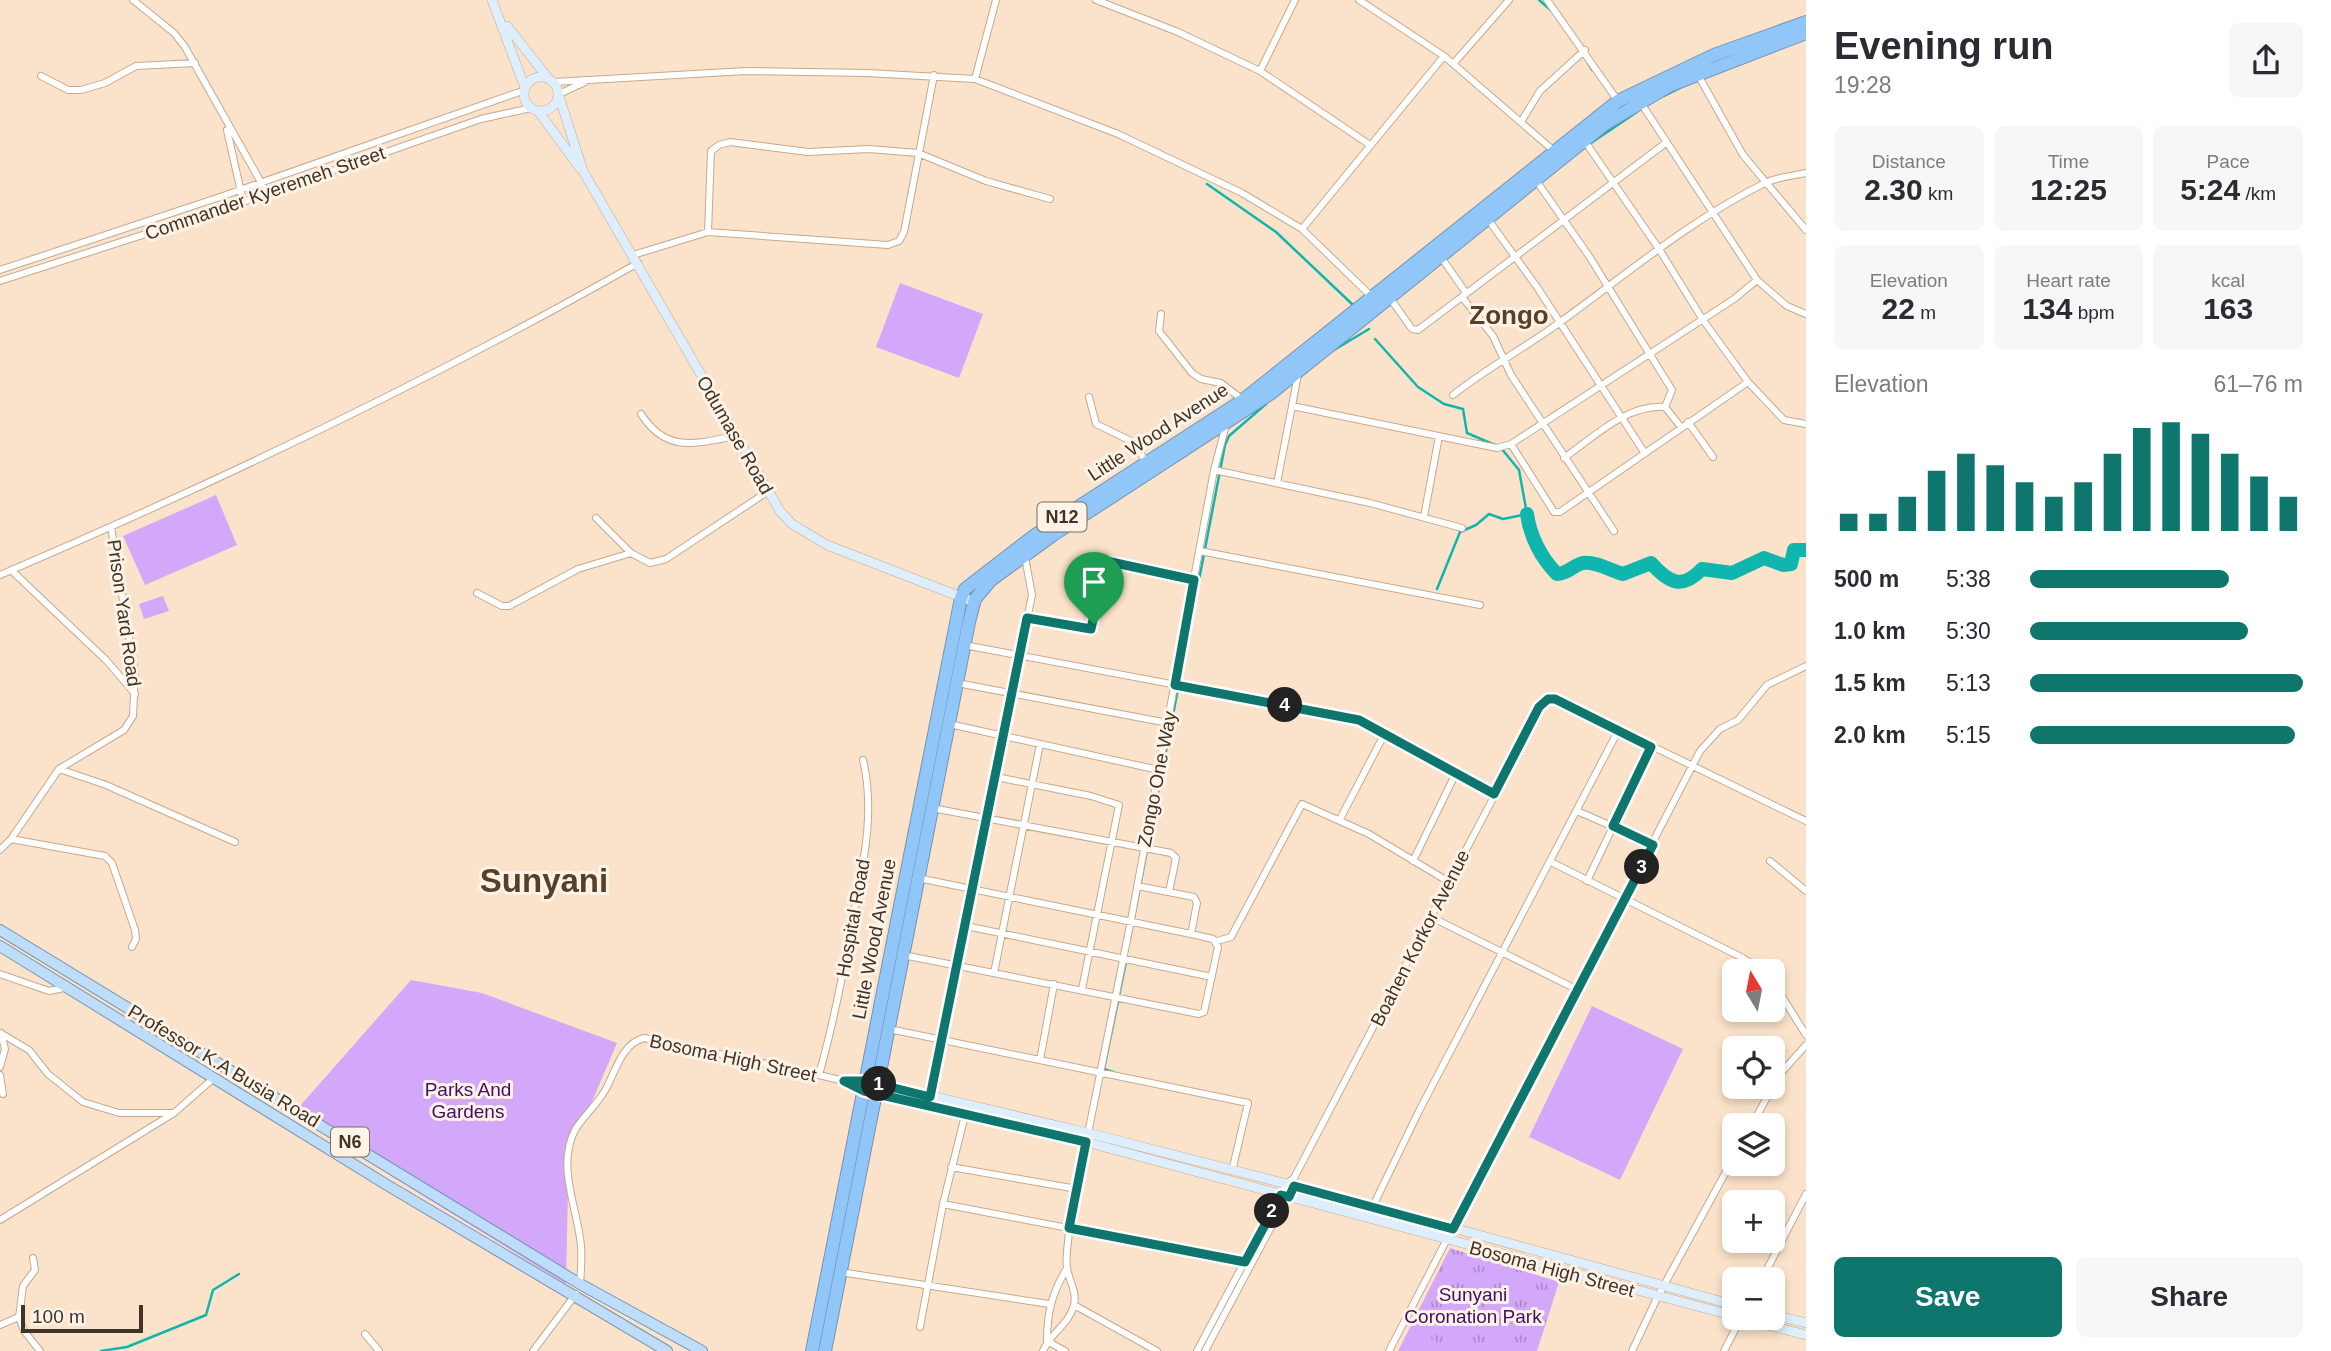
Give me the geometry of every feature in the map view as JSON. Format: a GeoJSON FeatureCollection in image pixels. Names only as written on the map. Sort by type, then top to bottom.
{"type":"FeatureCollection","features":[{"type":"Feature","properties":{"kind":"highway","name":"Little Wood Avenue"},"geometry":{"type":"LineString","coordinates":[[813,1351],[835,1270],[871,1087],[961,598],[973,580],[1035,535],[1243,400],[1553,150],[1618,101],[1714,55],[1806,22]]}},
{"type":"Feature","properties":{"kind":"highway","name":"Little Wood Avenue"},"geometry":{"type":"LineString","coordinates":[[905,910],[918,878],[974,602],[991,580],[1226,425],[1584,140],[1640,102],[1698,74],[1806,33]]}},
{"type":"Feature","properties":{"kind":"highway","name":"Little Wood Avenue"},"geometry":{"type":"LineString","coordinates":[[871,1087],[904,956],[900,936]]}},
{"type":"Feature","properties":{"kind":"highway","name":"Little Wood Avenue"},"geometry":{"type":"LineString","coordinates":[[825,1351],[835,1270]]}},
{"type":"Feature","properties":{"kind":"main road","name":"Professor K.A Busia Road"},"geometry":{"type":"LineString","coordinates":[[0,930],[580,1284],[702,1351]]}},
{"type":"Feature","properties":{"kind":"main road","name":"Professor K.A Busia Road"},"geometry":{"type":"LineString","coordinates":[[0,946],[574,1298],[667,1351]]}},
{"type":"Feature","properties":{"kind":"street"},"geometry":{"type":"LineString","coordinates":[[133,0],[173,33],[195,63],[226,125],[267,193]]}},
{"type":"Feature","properties":{"kind":"street"},"geometry":{"type":"LineString","coordinates":[[492,0],[525,89],[525,100],[534,109],[549,110],[559,95],[585,82]]}},
{"type":"Feature","properties":{"kind":"street"},"geometry":{"type":"LineString","coordinates":[[975,79],[996,0]]}},
{"type":"Feature","properties":{"kind":"street"},"geometry":{"type":"LineString","coordinates":[[1096,0],[1178,32],[1260,71],[1370,145]]}},
{"type":"Feature","properties":{"kind":"street"},"geometry":{"type":"LineString","coordinates":[[1260,71],[1295,0]]}},
{"type":"Feature","properties":{"kind":"street"},"geometry":{"type":"LineString","coordinates":[[1359,0],[1444,56],[1553,150]]}},
{"type":"Feature","properties":{"kind":"street"},"geometry":{"type":"LineString","coordinates":[[1454,64],[1509,0]]}},
{"type":"Feature","properties":{"kind":"street"},"geometry":{"type":"LineString","coordinates":[[1547,0],[1585,50],[1618,101]]}},
{"type":"Feature","properties":{"kind":"street"},"geometry":{"type":"LineString","coordinates":[[499,16],[551,80],[559,95]]}},
{"type":"Feature","properties":{"kind":"street"},"geometry":{"type":"LineString","coordinates":[[1521,122],[1540,91],[1585,50]]}},
{"type":"Feature","properties":{"kind":"street"},"geometry":{"type":"LineString","coordinates":[[1302,229],[1444,56]]}},
{"type":"Feature","properties":{"kind":"street"},"geometry":{"type":"LineString","coordinates":[[41,76],[68,90],[81,90],[105,83],[136,65],[195,63]]}},
{"type":"Feature","properties":{"kind":"street"},"geometry":{"type":"LineString","coordinates":[[525,89],[535,78],[585,82],[715,72],[933,75],[975,79],[1118,134],[1242,193],[1302,229],[1371,296]]}},
{"type":"Feature","properties":{"kind":"street"},"geometry":{"type":"LineString","coordinates":[[1698,74],[1743,155],[1806,230]]}},
{"type":"Feature","properties":{"kind":"street"},"geometry":{"type":"LineString","coordinates":[[0,575],[111,527],[383,401],[636,259],[708,232],[888,245],[899,242],[904,232],[933,75]]}},
{"type":"Feature","properties":{"kind":"street","name":"Commander Kyeremeh Street"},"geometry":{"type":"LineString","coordinates":[[0,270],[239,190],[525,89]]}},
{"type":"Feature","properties":{"kind":"street","name":"Odumase Road"},"geometry":{"type":"LineString","coordinates":[[559,95],[583,171]]}},
{"type":"Feature","properties":{"kind":"street"},"geometry":{"type":"LineString","coordinates":[[1640,102],[1757,280],[1787,306],[1806,314]]}},
{"type":"Feature","properties":{"kind":"street","name":"Commander Kyeremeh Street"},"geometry":{"type":"LineString","coordinates":[[0,281],[481,119],[534,109]]}},
{"type":"Feature","properties":{"kind":"street","name":"Odumase Road"},"geometry":{"type":"LineString","coordinates":[[534,109],[566,153],[583,171],[779,511],[808,536],[854,557],[974,602]]}},
{"type":"Feature","properties":{"kind":"street"},"geometry":{"type":"LineString","coordinates":[[226,125],[243,201]]}},
{"type":"Feature","properties":{"kind":"street"},"geometry":{"type":"LineString","coordinates":[[1584,140],[1703,320],[1748,382],[1784,420],[1806,425]]}},
{"type":"Feature","properties":{"kind":"street"},"geometry":{"type":"LineString","coordinates":[[708,232],[711,151],[719,145],[742,142],[808,152],[869,149],[918,153],[998,185],[1050,200]]}},
{"type":"Feature","properties":{"kind":"street"},"geometry":{"type":"LineString","coordinates":[[1388,297],[1415,331],[1667,142]]}},
{"type":"Feature","properties":{"kind":"street"},"geometry":{"type":"LineString","coordinates":[[1453,395],[1505,356],[1560,323],[1607,286],[1712,215],[1767,181],[1806,173]]}},
{"type":"Feature","properties":{"kind":"street"},"geometry":{"type":"LineString","coordinates":[[1535,179],[1565,220],[1672,390],[1665,407]]}},
{"type":"Feature","properties":{"kind":"street"},"geometry":{"type":"LineString","coordinates":[[1488,218],[1644,452]]}},
{"type":"Feature","properties":{"kind":"street"},"geometry":{"type":"LineString","coordinates":[[1440,255],[1493,335],[1505,356],[1511,375],[1587,494],[1614,531]]}},
{"type":"Feature","properties":{"kind":"street"},"geometry":{"type":"LineString","coordinates":[[1292,406],[1440,436],[1506,446],[1703,320],[1757,280]]}},
{"type":"Feature","properties":{"kind":"street"},"geometry":{"type":"LineString","coordinates":[[1161,314],[1159,331],[1192,373],[1201,379],[1221,383],[1243,400]]}},
{"type":"Feature","properties":{"kind":"street"},"geometry":{"type":"LineString","coordinates":[[1278,483],[1299,369]]}},
{"type":"Feature","properties":{"kind":"street"},"geometry":{"type":"LineString","coordinates":[[1506,446],[1554,512],[1564,511],[1644,452],[1748,382]]}},
{"type":"Feature","properties":{"kind":"street"},"geometry":{"type":"LineString","coordinates":[[1089,397],[1096,424],[1133,442],[1146,462]]}},
{"type":"Feature","properties":{"kind":"street"},"geometry":{"type":"LineString","coordinates":[[1564,458],[1621,418],[1644,407],[1665,407]]}},
{"type":"Feature","properties":{"kind":"street"},"geometry":{"type":"LineString","coordinates":[[1665,407],[1681,427]]}},
{"type":"Feature","properties":{"kind":"street"},"geometry":{"type":"LineString","coordinates":[[641,414],[652,431],[680,445],[735,436]]}},
{"type":"Feature","properties":{"kind":"street"},"geometry":{"type":"LineString","coordinates":[[1688,422],[1713,457]]}},
{"type":"Feature","properties":{"kind":"street","name":"Zongo One Way"},"geometry":{"type":"LineString","coordinates":[[1067,1268],[1069,1228],[1131,920],[1214,470],[1226,425]]}},
{"type":"Feature","properties":{"kind":"street"},"geometry":{"type":"LineString","coordinates":[[1424,517],[1440,436]]}},
{"type":"Feature","properties":{"kind":"street"},"geometry":{"type":"LineString","coordinates":[[1214,470],[1462,528]]}},
{"type":"Feature","properties":{"kind":"street"},"geometry":{"type":"LineString","coordinates":[[596,518],[631,553],[650,563],[666,559],[767,492]]}},
{"type":"Feature","properties":{"kind":"street","name":"Prison Yard Road"},"geometry":{"type":"LineString","coordinates":[[0,850],[11,839],[59,769],[124,730],[133,716],[135,673],[111,527]]}},
{"type":"Feature","properties":{"kind":"street"},"geometry":{"type":"LineString","coordinates":[[1200,551],[1480,605]]}},
{"type":"Feature","properties":{"kind":"street"},"geometry":{"type":"LineString","coordinates":[[477,593],[502,606],[509,606],[578,569],[631,553]]}},
{"type":"Feature","properties":{"kind":"street"},"geometry":{"type":"LineString","coordinates":[[930,1097],[989,818],[1018,656],[1032,595],[1024,556]]}},
{"type":"Feature","properties":{"kind":"street"},"geometry":{"type":"LineString","coordinates":[[1027,618],[1091,629],[1104,570],[1111,562],[1194,580]]}},
{"type":"Feature","properties":{"kind":"street"},"geometry":{"type":"LineString","coordinates":[[10,570],[107,661],[136,696]]}},
{"type":"Feature","properties":{"kind":"street"},"geometry":{"type":"LineString","coordinates":[[964,645],[1352,718],[1494,794]]}},
{"type":"Feature","properties":{"kind":"street"},"geometry":{"type":"LineString","coordinates":[[1389,1351],[1709,739],[1738,720],[1767,685],[1806,666]]}},
{"type":"Feature","properties":{"kind":"street"},"geometry":{"type":"LineString","coordinates":[[957,683],[1168,723]]}},
{"type":"Feature","properties":{"kind":"street","name":"Boahen Korkor Avenue"},"geometry":{"type":"LineString","coordinates":[[1205,1351],[1530,724],[1548,699],[1555,699],[1618,731]]}},
{"type":"Feature","properties":{"kind":"street"},"geometry":{"type":"LineString","coordinates":[[949,724],[1159,771]]}},
{"type":"Feature","properties":{"kind":"street"},"geometry":{"type":"LineString","coordinates":[[1373,1206],[1419,1111],[1618,731],[1806,821]]}},
{"type":"Feature","properties":{"kind":"street"},"geometry":{"type":"LineString","coordinates":[[1340,819],[1384,736]]}},
{"type":"Feature","properties":{"kind":"street"},"geometry":{"type":"LineString","coordinates":[[994,973],[1040,744]]}},
{"type":"Feature","properties":{"kind":"street"},"geometry":{"type":"LineString","coordinates":[[1587,881],[1651,747]]}},
{"type":"Feature","properties":{"kind":"street","name":"Hospital Road"},"geometry":{"type":"LineString","coordinates":[[819,1075],[838,1005],[864,855],[870,802],[863,760]]}},
{"type":"Feature","properties":{"kind":"street"},"geometry":{"type":"LineString","coordinates":[[59,769],[106,785],[235,842]]}},
{"type":"Feature","properties":{"kind":"street"},"geometry":{"type":"LineString","coordinates":[[1413,860],[1455,775]]}},
{"type":"Feature","properties":{"kind":"street"},"geometry":{"type":"LineString","coordinates":[[996,777],[1091,796],[1119,805],[1082,989]]}},
{"type":"Feature","properties":{"kind":"street"},"geometry":{"type":"LineString","coordinates":[[918,878],[1098,913],[1217,941],[1231,937],[1302,803],[1340,819],[1449,882]]}},
{"type":"Feature","properties":{"kind":"street"},"geometry":{"type":"LineString","coordinates":[[932,808],[1176,855],[1169,892]]}},
{"type":"Feature","properties":{"kind":"street"},"geometry":{"type":"LineString","coordinates":[[1577,811],[1653,845]]}},
{"type":"Feature","properties":{"kind":"street"},"geometry":{"type":"LineString","coordinates":[[11,839],[104,856],[112,863],[135,930],[136,939],[132,947]]}},
{"type":"Feature","properties":{"kind":"street"},"geometry":{"type":"LineString","coordinates":[[1770,861],[1806,891]]}},
{"type":"Feature","properties":{"kind":"street"},"geometry":{"type":"LineString","coordinates":[[1551,862],[1745,959]]}},
{"type":"Feature","properties":{"kind":"street"},"geometry":{"type":"LineString","coordinates":[[1137,886],[1197,899],[1191,934]]}},
{"type":"Feature","properties":{"kind":"street"},"geometry":{"type":"LineString","coordinates":[[1431,917],[1578,990]]}},
{"type":"Feature","properties":{"kind":"street"},"geometry":{"type":"LineString","coordinates":[[967,926],[1212,977]]}},
{"type":"Feature","properties":{"kind":"street"},"geometry":{"type":"LineString","coordinates":[[904,956],[1199,1014],[1204,1012],[1217,941]]}},
{"type":"Feature","properties":{"kind":"street"},"geometry":{"type":"LineString","coordinates":[[0,974],[50,991],[70,987]]}},
{"type":"Feature","properties":{"kind":"street"},"geometry":{"type":"LineString","coordinates":[[1040,1060],[1054,984]]}},
{"type":"Feature","properties":{"kind":"street"},"geometry":{"type":"LineString","coordinates":[[1785,998],[1797,1015],[1806,1035]]}},
{"type":"Feature","properties":{"kind":"street"},"geometry":{"type":"LineString","coordinates":[[887,1028],[1248,1103],[1232,1171]]}},
{"type":"Feature","properties":{"kind":"street"},"geometry":{"type":"LineString","coordinates":[[1,1033],[29,1050],[48,1074],[83,1102],[119,1113],[174,1113]]}},
{"type":"Feature","properties":{"kind":"street"},"geometry":{"type":"LineString","coordinates":[[0,1067],[5,1049],[1,1033]]}},
{"type":"Feature","properties":{"kind":"street","name":"Bosoma High Street"},"geometry":{"type":"LineString","coordinates":[[580,1284],[581,1246],[568,1179],[571,1142],[576,1130],[604,1092],[629,1046],[644,1038],[871,1087],[930,1097],[1087,1137],[1291,1183],[1722,1302]]}},
{"type":"Feature","properties":{"kind":"street"},"geometry":{"type":"LineString","coordinates":[[1759,1113],[1780,1075],[1806,1045]]}},
{"type":"Feature","properties":{"kind":"street"},"geometry":{"type":"LineString","coordinates":[[0,1075],[3,1094]]}},
{"type":"Feature","properties":{"kind":"street"},"geometry":{"type":"LineString","coordinates":[[0,1220],[174,1113],[215,1077]]}},
{"type":"Feature","properties":{"kind":"street","name":"Bosoma High Street"},"geometry":{"type":"LineString","coordinates":[[871,1087],[965,1115],[1087,1137],[1285,1196],[1722,1313]]}},
{"type":"Feature","properties":{"kind":"street"},"geometry":{"type":"LineString","coordinates":[[920,1327],[943,1204],[965,1115]]}},
{"type":"Feature","properties":{"kind":"street"},"geometry":{"type":"LineString","coordinates":[[951,1167],[1077,1189]]}},
{"type":"Feature","properties":{"kind":"street"},"geometry":{"type":"LineString","coordinates":[[1632,1351],[1657,1297],[1724,1176]]}},
{"type":"Feature","properties":{"kind":"street"},"geometry":{"type":"LineString","coordinates":[[1768,1267],[1806,1194]]}},
{"type":"Feature","properties":{"kind":"street","name":"Boahen Korkor Avenue"},"geometry":{"type":"LineString","coordinates":[[1197,1351],[1245,1262],[1285,1196]]}},
{"type":"Feature","properties":{"kind":"street"},"geometry":{"type":"LineString","coordinates":[[943,1204],[1245,1262]]}},
{"type":"Feature","properties":{"kind":"street"},"geometry":{"type":"LineString","coordinates":[[33,1258],[35,1270],[23,1286],[19,1317],[24,1331],[40,1351]]}},
{"type":"Feature","properties":{"kind":"street"},"geometry":{"type":"LineString","coordinates":[[1043,1351],[1047,1341],[1049,1304],[1067,1268]]}},
{"type":"Feature","properties":{"kind":"street"},"geometry":{"type":"LineString","coordinates":[[1047,1341],[1068,1319],[1074,1305],[1072,1280],[1067,1268]]}},
{"type":"Feature","properties":{"kind":"street"},"geometry":{"type":"LineString","coordinates":[[835,1270],[1049,1304]]}},
{"type":"Feature","properties":{"kind":"street"},"geometry":{"type":"LineString","coordinates":[[533,1351],[574,1298],[580,1284]]}},
{"type":"Feature","properties":{"kind":"street"},"geometry":{"type":"LineString","coordinates":[[1074,1305],[1157,1351]]}},
{"type":"Feature","properties":{"kind":"street"},"geometry":{"type":"LineString","coordinates":[[0,1325],[19,1317]]}},
{"type":"Feature","properties":{"kind":"street"},"geometry":{"type":"LineString","coordinates":[[1785,1318],[1806,1323]]}},
{"type":"Feature","properties":{"kind":"street"},"geometry":{"type":"LineString","coordinates":[[1724,1351],[1735,1330]]}},
{"type":"Feature","properties":{"kind":"street"},"geometry":{"type":"LineString","coordinates":[[1785,1330],[1806,1335]]}},
{"type":"Feature","properties":{"kind":"street"},"geometry":{"type":"LineString","coordinates":[[365,1334],[379,1351]]}},
{"type":"Feature","properties":{"kind":"street"},"geometry":{"type":"LineString","coordinates":[[1047,1341],[1065,1351]]}},
{"type":"Feature","properties":{"kind":"green space"},"geometry":{"type":"Polygon","coordinates":[[[900,283],[983,314],[959,378],[876,347],[900,283]]]}},
{"type":"Feature","properties":{"kind":"green space"},"geometry":{"type":"Polygon","coordinates":[[[216,495],[237,545],[145,585],[123,536],[216,495]]]}},
{"type":"Feature","properties":{"kind":"green space"},"geometry":{"type":"Polygon","coordinates":[[[163,596],[169,611],[144,619],[139,604],[163,596]]]}},
{"type":"Feature","properties":{"kind":"green space","name":"Parks And Gardens"},"geometry":{"type":"Polygon","coordinates":[[[411,980],[482,993],[617,1043],[588,1111],[569,1140],[566,1284],[292,1115],[411,980]]]}},
{"type":"Feature","properties":{"kind":"green space"},"geometry":{"type":"Polygon","coordinates":[[[1592,1006],[1683,1049],[1620,1180],[1529,1137],[1592,1006]]]}},
{"type":"Feature","properties":{"kind":"green space","name":"Sunyani Coronation Park"},"geometry":{"type":"Polygon","coordinates":[[[1450,1248],[1559,1282],[1537,1351],[1398,1351],[1450,1248]]]}},
{"type":"Feature","properties":{"kind":"green space"},"geometry":{"type":"Polygon","coordinates":[[[1426,1336],[1455,1351],[1418,1351],[1426,1336]]]}},
{"type":"Feature","properties":{"kind":"waterway"},"geometry":{"type":"LineString","coordinates":[[1539,0],[1553,12]]}},
{"type":"Feature","properties":{"kind":"waterway"},"geometry":{"type":"LineString","coordinates":[[1588,63],[1592,70]]}},
{"type":"Feature","properties":{"kind":"waterway"},"geometry":{"type":"LineString","coordinates":[[1664,96],[1680,88]]}},
{"type":"Feature","properties":{"kind":"waterway"},"geometry":{"type":"LineString","coordinates":[[1591,143],[1637,112]]}},
{"type":"Feature","properties":{"kind":"waterway"},"geometry":{"type":"LineString","coordinates":[[1207,184],[1276,232],[1352,304]]}},
{"type":"Feature","properties":{"kind":"waterway"},"geometry":{"type":"LineString","coordinates":[[1334,350],[1369,329]]}},
{"type":"Feature","properties":{"kind":"waterway"},"geometry":{"type":"LineString","coordinates":[[1375,339],[1418,387],[1444,404],[1463,409],[1467,433],[1495,445]]}},
{"type":"Feature","properties":{"kind":"waterway"},"geometry":{"type":"LineString","coordinates":[[1130,938],[1225,445],[1229,436],[1266,404]]}},
{"type":"Feature","properties":{"kind":"waterway"},"geometry":{"type":"LineString","coordinates":[[1437,589],[1460,532],[1476,525],[1489,514],[1503,519],[1527,514],[1519,470],[1501,448]]}},
{"type":"Feature","properties":{"kind":"waterway"},"geometry":{"type":"LineString","coordinates":[[1527,514],[1537,546],[1557,574],[1583,563],[1623,574],[1651,563],[1670,579],[1682,582],[1702,569],[1732,573],[1764,558],[1783,565],[1791,564],[1794,550],[1806,550]]}},
{"type":"Feature","properties":{"kind":"waterway"},"geometry":{"type":"LineString","coordinates":[[1113,1072],[1104,1069],[1126,962]]}},
{"type":"Feature","properties":{"kind":"waterway"},"geometry":{"type":"LineString","coordinates":[[101,1351],[127,1347],[206,1315],[213,1290],[239,1274]]}},
{"type":"Feature","properties":{"kind":"district","name":"Zongo"},"geometry":{"type":"Point","coordinates":[1509,315]}},
{"type":"Feature","properties":{"kind":"district","name":"Sunyani"},"geometry":{"type":"Point","coordinates":[544,880]}},
{"type":"Feature","properties":{"kind":"route"},"geometry":{"type":"LineString","coordinates":[[1111,562],[1194,580],[1175,685],[1359,720],[1419,756],[1494,794],[1539,707],[1548,699],[1555,699],[1651,747],[1613,826],[1653,845],[1453,1229],[1294,1186],[1289,1197],[1281,1195],[1245,1262],[1069,1228],[1086,1142],[864,1091],[844,1081],[866,1081],[930,1097],[989,818],[1027,618],[1088,629],[1094,624],[1106,564],[1111,562]]}}]}
